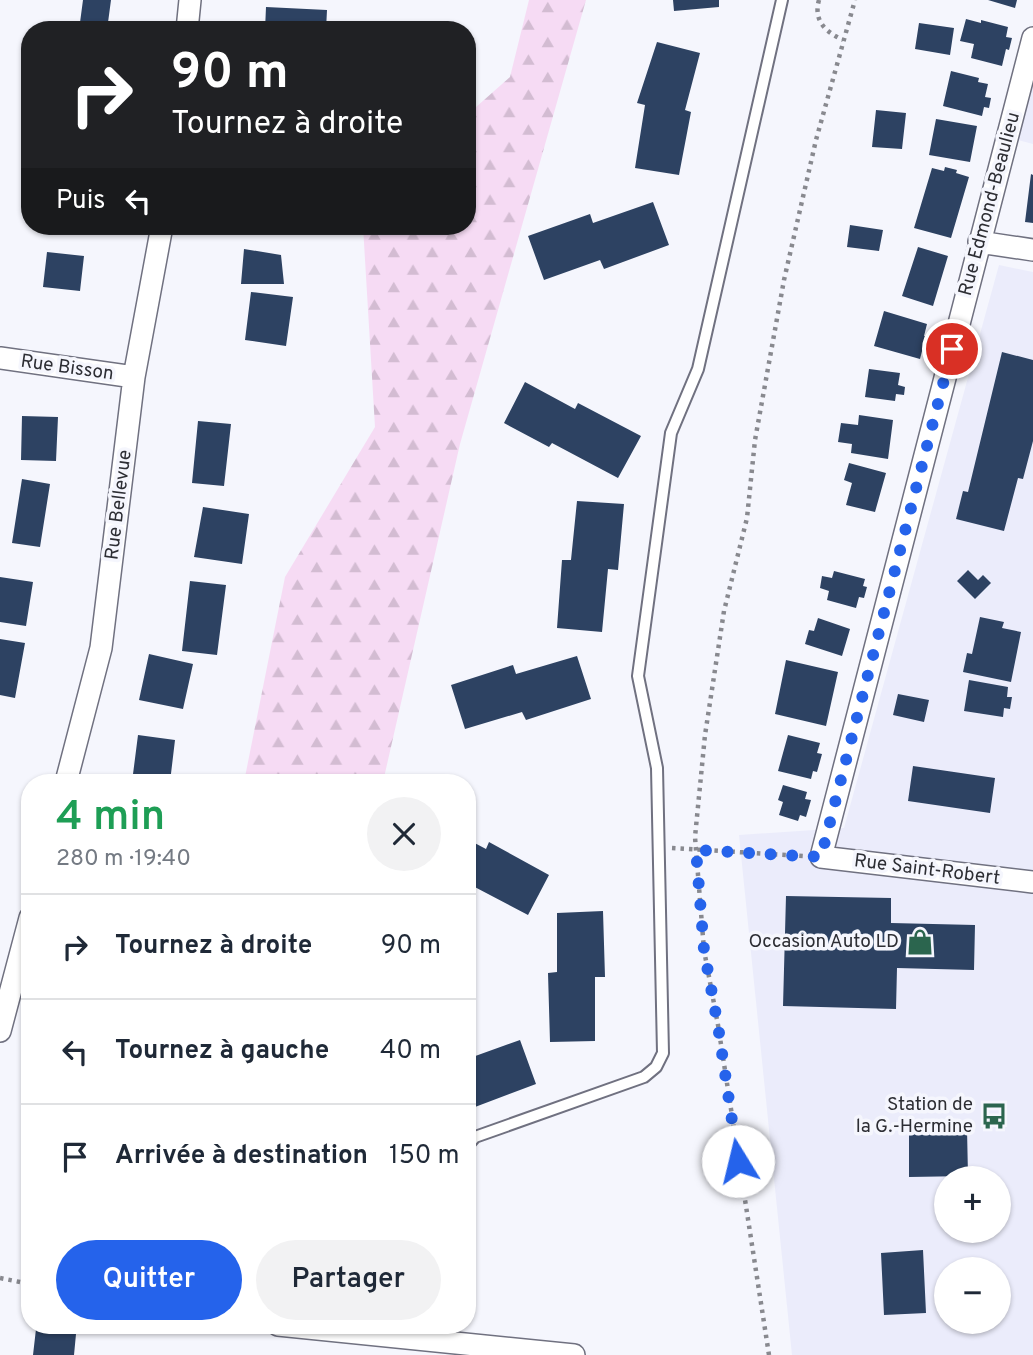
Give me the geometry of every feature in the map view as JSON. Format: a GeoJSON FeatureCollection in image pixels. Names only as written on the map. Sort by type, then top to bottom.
{"type":"FeatureCollection","features":[{"type":"Feature","properties":{"kind":"street"},"geometry":{"type":"LineString","coordinates":[[188,21],[190,0]]}},
{"type":"Feature","properties":{"kind":"street","name":"Rue Edmond-Beaulieu"},"geometry":{"type":"LineString","coordinates":[[821,857],[1033,38]]}},
{"type":"Feature","properties":{"kind":"street","name":"Rue Bellevue"},"geometry":{"type":"LineString","coordinates":[[68,774],[102,648],[134,377],[160,235]]}},
{"type":"Feature","properties":{"kind":"street"},"geometry":{"type":"LineString","coordinates":[[979,242],[1033,250]]}},
{"type":"Feature","properties":{"kind":"street","name":"Rue Bisson"},"geometry":{"type":"LineString","coordinates":[[0,358],[134,377]]}},
{"type":"Feature","properties":{"kind":"street","name":"Rue Saint-Robert"},"geometry":{"type":"LineString","coordinates":[[821,857],[1033,883]]}},
{"type":"Feature","properties":{"kind":"street"},"geometry":{"type":"LineString","coordinates":[[0,1031],[21,952]]}},
{"type":"Feature","properties":{"kind":"street"},"geometry":{"type":"LineString","coordinates":[[451,1334],[473,1350],[575,1355]]}},
{"type":"Feature","properties":{"kind":"lane"},"geometry":{"type":"LineString","coordinates":[[476,1137],[644,1077],[656,1067],[663,1054],[657,768],[638,676],[671,433],[698,369],[782,0]]}},
{"type":"Feature","properties":{"kind":"path"},"geometry":{"type":"LineString","coordinates":[[819,0],[817,8],[823,27],[844,40]]}},
{"type":"Feature","properties":{"kind":"path"},"geometry":{"type":"LineString","coordinates":[[769,1355],[704,950],[695,837],[705,736],[723,611],[747,518],[755,440],[783,280],[816,140],[855,0]]}},
{"type":"Feature","properties":{"kind":"path"},"geometry":{"type":"LineString","coordinates":[[657,848],[821,857]]}},
{"type":"Feature","properties":{"kind":"path"},"geometry":{"type":"LineString","coordinates":[[0,1278],[21,1282]]}},
{"type":"Feature","properties":{"kind":"shaded area"},"geometry":{"type":"Polygon","coordinates":[[[1033,49],[1033,144],[1014,139],[1033,49]]]}},
{"type":"Feature","properties":{"kind":"shaded area"},"geometry":{"type":"Polygon","coordinates":[[[999,265],[1033,272],[1033,1355],[792,1355],[739,835],[844,828],[999,265]]]}},
{"type":"Feature","properties":{"kind":"green space"},"geometry":{"type":"Polygon","coordinates":[[[529,0],[586,0],[460,444],[385,774],[246,774],[285,577],[375,427],[364,235],[476,235],[476,107],[510,77],[529,0]]]}},
{"type":"Feature","properties":{"kind":"building"},"geometry":{"type":"Polygon","coordinates":[[[83,0],[111,0],[108,21],[80,21],[83,0]]]}},
{"type":"Feature","properties":{"kind":"building"},"geometry":{"type":"Polygon","coordinates":[[[673,0],[719,0],[719,7],[674,11],[673,0]]]}},
{"type":"Feature","properties":{"kind":"building"},"geometry":{"type":"Polygon","coordinates":[[[988,0],[1017,0],[1015,8],[988,0]]]}},
{"type":"Feature","properties":{"kind":"building"},"geometry":{"type":"Polygon","coordinates":[[[266,7],[327,10],[326,21],[265,21],[266,7]]]}},
{"type":"Feature","properties":{"kind":"building"},"geometry":{"type":"Polygon","coordinates":[[[966,19],[1008,27],[1006,37],[1012,38],[1002,66],[971,58],[974,44],[960,41],[966,19]]]}},
{"type":"Feature","properties":{"kind":"building"},"geometry":{"type":"Polygon","coordinates":[[[919,23],[954,28],[950,55],[915,49],[919,23]]]}},
{"type":"Feature","properties":{"kind":"building"},"geometry":{"type":"Polygon","coordinates":[[[657,42],[700,53],[685,110],[691,112],[679,175],[635,168],[645,105],[637,103],[657,42]]]}},
{"type":"Feature","properties":{"kind":"building"},"geometry":{"type":"Polygon","coordinates":[[[951,71],[979,78],[978,82],[988,84],[985,97],[991,98],[989,108],[984,107],[982,116],[943,106],[951,71]]]}},
{"type":"Feature","properties":{"kind":"building"},"geometry":{"type":"Polygon","coordinates":[[[876,110],[906,113],[902,149],[872,147],[876,110]]]}},
{"type":"Feature","properties":{"kind":"building"},"geometry":{"type":"Polygon","coordinates":[[[936,119],[977,126],[970,162],[929,155],[936,119]]]}},
{"type":"Feature","properties":{"kind":"building"},"geometry":{"type":"Polygon","coordinates":[[[945,167],[969,177],[951,238],[914,228],[932,168],[944,171],[945,167]]]}},
{"type":"Feature","properties":{"kind":"building"},"geometry":{"type":"Polygon","coordinates":[[[1031,174],[1033,175],[1033,223],[1025,222],[1031,174]]]}},
{"type":"Feature","properties":{"kind":"building"},"geometry":{"type":"Polygon","coordinates":[[[653,202],[669,245],[604,269],[600,260],[544,280],[528,236],[590,214],[593,223],[653,202]]]}},
{"type":"Feature","properties":{"kind":"building"},"geometry":{"type":"Polygon","coordinates":[[[850,225],[883,230],[879,251],[847,247],[850,225]]]}},
{"type":"Feature","properties":{"kind":"building"},"geometry":{"type":"Polygon","coordinates":[[[918,247],[948,256],[933,306],[902,296],[918,247]]]}},
{"type":"Feature","properties":{"kind":"building"},"geometry":{"type":"Polygon","coordinates":[[[244,249],[281,255],[284,284],[241,284],[244,249]]]}},
{"type":"Feature","properties":{"kind":"building"},"geometry":{"type":"Polygon","coordinates":[[[47,252],[84,256],[80,291],[43,287],[47,252]]]}},
{"type":"Feature","properties":{"kind":"building"},"geometry":{"type":"Polygon","coordinates":[[[251,292],[293,297],[286,346],[245,340],[251,292]]]}},
{"type":"Feature","properties":{"kind":"building"},"geometry":{"type":"Polygon","coordinates":[[[884,311],[927,324],[924,336],[931,338],[928,348],[923,347],[920,359],[874,346],[884,311]]]}},
{"type":"Feature","properties":{"kind":"building"},"geometry":{"type":"Polygon","coordinates":[[[1002,352],[1033,360],[1033,441],[1023,479],[1018,478],[1004,531],[956,519],[963,491],[968,492],[1002,352]]]}},
{"type":"Feature","properties":{"kind":"building"},"geometry":{"type":"Polygon","coordinates":[[[869,369],[900,373],[898,385],[905,387],[904,395],[896,394],[895,401],[865,397],[869,369]]]}},
{"type":"Feature","properties":{"kind":"building"},"geometry":{"type":"Polygon","coordinates":[[[525,382],[575,409],[578,403],[641,436],[618,478],[552,443],[549,447],[504,423],[525,382]]]}},
{"type":"Feature","properties":{"kind":"building"},"geometry":{"type":"Polygon","coordinates":[[[859,415],[893,420],[888,459],[851,453],[852,444],[838,442],[841,423],[858,425],[859,415]]]}},
{"type":"Feature","properties":{"kind":"building"},"geometry":{"type":"Polygon","coordinates":[[[22,416],[58,417],[56,461],[21,460],[22,416]]]}},
{"type":"Feature","properties":{"kind":"building"},"geometry":{"type":"Polygon","coordinates":[[[198,421],[231,424],[224,486],[192,483],[198,421]]]}},
{"type":"Feature","properties":{"kind":"building"},"geometry":{"type":"Polygon","coordinates":[[[849,463],[886,473],[875,512],[846,505],[852,483],[844,480],[849,463]]]}},
{"type":"Feature","properties":{"kind":"building"},"geometry":{"type":"Polygon","coordinates":[[[22,479],[50,484],[40,547],[12,543],[22,479]]]}},
{"type":"Feature","properties":{"kind":"building"},"geometry":{"type":"Polygon","coordinates":[[[577,501],[624,504],[618,570],[608,569],[602,632],[557,628],[562,560],[571,560],[577,501]]]}},
{"type":"Feature","properties":{"kind":"building"},"geometry":{"type":"Polygon","coordinates":[[[203,507],[249,514],[242,564],[194,557],[203,507]]]}},
{"type":"Feature","properties":{"kind":"building"},"geometry":{"type":"Polygon","coordinates":[[[968,570],[978,580],[983,575],[991,583],[975,599],[957,581],[968,570]]]}},
{"type":"Feature","properties":{"kind":"building"},"geometry":{"type":"Polygon","coordinates":[[[834,571],[865,579],[863,586],[867,587],[864,598],[859,597],[856,608],[827,600],[829,591],[820,588],[822,576],[832,578],[834,571]]]}},
{"type":"Feature","properties":{"kind":"building"},"geometry":{"type":"Polygon","coordinates":[[[0,577],[33,582],[26,626],[0,622],[0,577]]]}},
{"type":"Feature","properties":{"kind":"building"},"geometry":{"type":"Polygon","coordinates":[[[190,581],[226,585],[217,655],[182,651],[190,581]]]}},
{"type":"Feature","properties":{"kind":"building"},"geometry":{"type":"Polygon","coordinates":[[[980,617],[1004,622],[1002,628],[1021,632],[1011,682],[963,672],[967,653],[972,654],[980,617]]]}},
{"type":"Feature","properties":{"kind":"building"},"geometry":{"type":"Polygon","coordinates":[[[818,618],[850,629],[842,656],[805,644],[809,630],[814,631],[818,618]]]}},
{"type":"Feature","properties":{"kind":"building"},"geometry":{"type":"Polygon","coordinates":[[[0,639],[25,643],[15,698],[0,695],[0,639]]]}},
{"type":"Feature","properties":{"kind":"building"},"geometry":{"type":"Polygon","coordinates":[[[149,654],[193,664],[183,709],[139,700],[149,654]]]}},
{"type":"Feature","properties":{"kind":"building"},"geometry":{"type":"Polygon","coordinates":[[[577,656],[591,699],[526,720],[522,712],[465,729],[451,685],[513,665],[516,674],[577,656]]]}},
{"type":"Feature","properties":{"kind":"building"},"geometry":{"type":"Polygon","coordinates":[[[786,660],[838,672],[826,726],[775,714],[786,660]]]}},
{"type":"Feature","properties":{"kind":"building"},"geometry":{"type":"Polygon","coordinates":[[[969,680],[1008,687],[1007,697],[1012,697],[1010,709],[1004,708],[1003,717],[964,711],[969,680]]]}},
{"type":"Feature","properties":{"kind":"building"},"geometry":{"type":"Polygon","coordinates":[[[898,694],[929,700],[924,722],[893,715],[898,694]]]}},
{"type":"Feature","properties":{"kind":"building"},"geometry":{"type":"Polygon","coordinates":[[[138,735],[175,740],[171,774],[133,774],[138,735]]]}},
{"type":"Feature","properties":{"kind":"building"},"geometry":{"type":"Polygon","coordinates":[[[788,735],[820,743],[817,753],[822,754],[817,772],[813,771],[811,779],[778,771],[788,735]]]}},
{"type":"Feature","properties":{"kind":"building"},"geometry":{"type":"Polygon","coordinates":[[[913,766],[995,778],[990,813],[908,801],[913,766]]]}},
{"type":"Feature","properties":{"kind":"building"},"geometry":{"type":"Polygon","coordinates":[[[783,785],[807,792],[805,799],[811,800],[806,817],[800,815],[798,821],[779,815],[783,802],[778,800],[783,785]]]}},
{"type":"Feature","properties":{"kind":"building"},"geometry":{"type":"Polygon","coordinates":[[[489,842],[549,875],[528,915],[476,888],[476,844],[486,849],[489,842]]]}},
{"type":"Feature","properties":{"kind":"building"},"geometry":{"type":"Polygon","coordinates":[[[786,896],[891,898],[891,923],[975,925],[974,970],[897,968],[896,1009],[783,1006],[786,896]]]}},
{"type":"Feature","properties":{"kind":"building"},"geometry":{"type":"Polygon","coordinates":[[[603,911],[605,977],[595,977],[595,1041],[550,1042],[548,973],[557,972],[557,913],[603,911]]]}},
{"type":"Feature","properties":{"kind":"building"},"geometry":{"type":"Polygon","coordinates":[[[520,1040],[536,1084],[476,1107],[476,1056],[520,1040]]]}},
{"type":"Feature","properties":{"kind":"building"},"geometry":{"type":"Polygon","coordinates":[[[967,1129],[968,1166],[934,1166],[934,1177],[909,1177],[909,1130],[967,1129]]]}},
{"type":"Feature","properties":{"kind":"building"},"geometry":{"type":"Polygon","coordinates":[[[923,1250],[926,1313],[884,1315],[881,1253],[923,1250]]]}},
{"type":"Feature","properties":{"kind":"building"},"geometry":{"type":"Polygon","coordinates":[[[35,1334],[76,1334],[74,1355],[33,1355],[35,1334]]]}},
{"type":"Feature","properties":{"kind":"place","name":"Occasion Auto LD"},"geometry":{"type":"Point","coordinates":[920,942]}},
{"type":"Feature","properties":{"kind":"place","name":"Station de la G.-Hermine"},"geometry":{"type":"Point","coordinates":[994,1116]}},
{"type":"Feature","properties":{"kind":"route"},"geometry":{"type":"LineString","coordinates":[[738,1161],[704,950],[696,850],[821,857],[952,349]]}}]}
